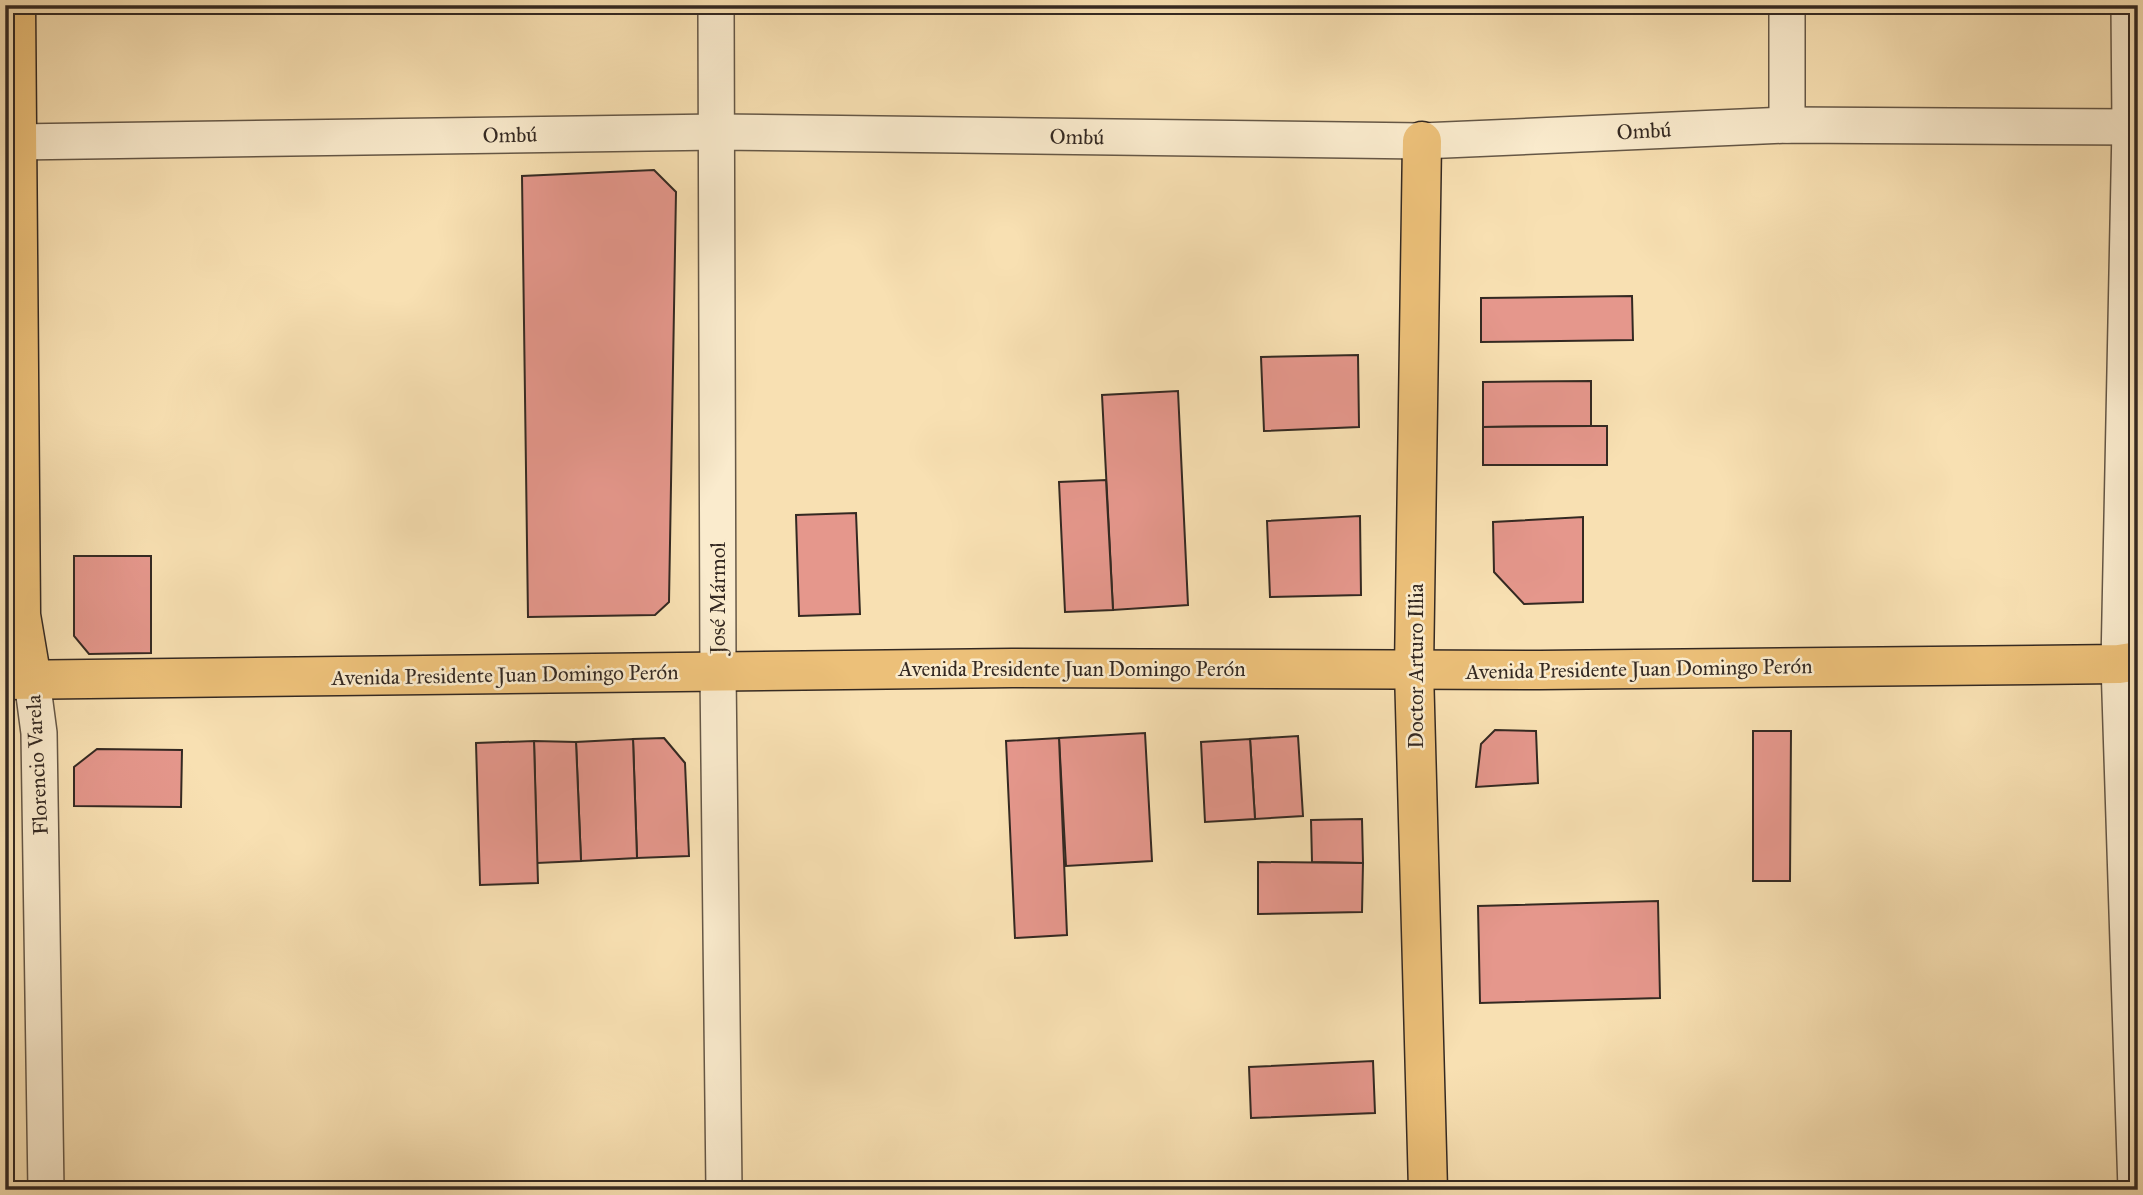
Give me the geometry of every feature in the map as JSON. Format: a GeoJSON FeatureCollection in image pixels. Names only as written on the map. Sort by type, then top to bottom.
{"type":"FeatureCollection","features":[{"type":"Feature","properties":{"kind":"main road","name":"Florencio Varela"},"geometry":{"type":"LineString","coordinates":[[16,5],[21,615],[18,680]]}},
{"type":"Feature","properties":{"kind":"main road","name":"Doctor Arturo Illia"},"geometry":{"type":"LineString","coordinates":[[1422,142],[1414,670],[1428,1190]]}},
{"type":"Feature","properties":{"kind":"main road","name":"Avenida Presidente Juan Domingo Perón"},"geometry":{"type":"LineString","coordinates":[[18,680],[1012,668],[1414,670],[2129,662]]}},
{"type":"Feature","properties":{"kind":"street","name":"José Mármol"},"geometry":{"type":"LineString","coordinates":[[716,5],[718,673],[724,1190]]}},
{"type":"Feature","properties":{"kind":"street"},"geometry":{"type":"LineString","coordinates":[[1787,5],[1787,125]]}},
{"type":"Feature","properties":{"kind":"street"},"geometry":{"type":"LineString","coordinates":[[2129,5],[2134,127],[2129,662],[2137,1190]]}},
{"type":"Feature","properties":{"kind":"street","name":"Ombú"},"geometry":{"type":"LineString","coordinates":[[16,142],[718,132],[1422,142],[1787,125],[2134,127]]}},
{"type":"Feature","properties":{"kind":"street","name":"Florencio Varela"},"geometry":{"type":"LineString","coordinates":[[18,680],[39,733],[46,1190]]}},
{"type":"Feature","properties":{"kind":"building"},"geometry":{"type":"Polygon","coordinates":[[[654,170],[676,192],[669,602],[655,615],[528,617],[522,176],[654,170]]]}},
{"type":"Feature","properties":{"kind":"building"},"geometry":{"type":"Polygon","coordinates":[[[1632,296],[1633,340],[1481,342],[1481,298],[1632,296]]]}},
{"type":"Feature","properties":{"kind":"building"},"geometry":{"type":"Polygon","coordinates":[[[1358,355],[1359,427],[1264,431],[1261,357],[1358,355]]]}},
{"type":"Feature","properties":{"kind":"building"},"geometry":{"type":"Polygon","coordinates":[[[1591,381],[1591,426],[1483,427],[1483,382],[1591,381]]]}},
{"type":"Feature","properties":{"kind":"building"},"geometry":{"type":"Polygon","coordinates":[[[1178,391],[1188,605],[1113,610],[1102,395],[1178,391]]]}},
{"type":"Feature","properties":{"kind":"building"},"geometry":{"type":"Polygon","coordinates":[[[1607,426],[1607,465],[1483,465],[1483,427],[1607,426]]]}},
{"type":"Feature","properties":{"kind":"building"},"geometry":{"type":"Polygon","coordinates":[[[1106,480],[1113,610],[1065,612],[1059,482],[1106,480]]]}},
{"type":"Feature","properties":{"kind":"building"},"geometry":{"type":"Polygon","coordinates":[[[856,513],[860,614],[799,616],[796,515],[856,513]]]}},
{"type":"Feature","properties":{"kind":"building"},"geometry":{"type":"Polygon","coordinates":[[[1360,516],[1361,595],[1270,597],[1267,521],[1360,516]]]}},
{"type":"Feature","properties":{"kind":"building"},"geometry":{"type":"Polygon","coordinates":[[[1583,517],[1583,602],[1524,604],[1494,572],[1493,522],[1583,517]]]}},
{"type":"Feature","properties":{"kind":"building"},"geometry":{"type":"Polygon","coordinates":[[[74,556],[151,556],[151,653],[89,654],[74,636],[74,556]]]}},
{"type":"Feature","properties":{"kind":"building"},"geometry":{"type":"Polygon","coordinates":[[[1495,730],[1536,731],[1538,783],[1476,787],[1481,744],[1495,730]]]}},
{"type":"Feature","properties":{"kind":"building"},"geometry":{"type":"Polygon","coordinates":[[[1753,731],[1791,731],[1790,881],[1753,881],[1753,731]]]}},
{"type":"Feature","properties":{"kind":"building"},"geometry":{"type":"Polygon","coordinates":[[[1145,733],[1152,861],[1066,866],[1059,738],[1145,733]]]}},
{"type":"Feature","properties":{"kind":"building"},"geometry":{"type":"Polygon","coordinates":[[[1298,736],[1303,816],[1255,819],[1250,739],[1298,736]]]}},
{"type":"Feature","properties":{"kind":"building"},"geometry":{"type":"Polygon","coordinates":[[[664,738],[685,763],[689,856],[637,858],[633,739],[664,738]]]}},
{"type":"Feature","properties":{"kind":"building"},"geometry":{"type":"Polygon","coordinates":[[[1059,738],[1067,935],[1015,938],[1006,741],[1059,738]]]}},
{"type":"Feature","properties":{"kind":"building"},"geometry":{"type":"Polygon","coordinates":[[[633,739],[637,858],[581,861],[576,742],[633,739]]]}},
{"type":"Feature","properties":{"kind":"building"},"geometry":{"type":"Polygon","coordinates":[[[1250,739],[1255,819],[1205,822],[1201,742],[1250,739]]]}},
{"type":"Feature","properties":{"kind":"building"},"geometry":{"type":"Polygon","coordinates":[[[534,741],[576,742],[581,861],[537,863],[534,741]]]}},
{"type":"Feature","properties":{"kind":"building"},"geometry":{"type":"Polygon","coordinates":[[[534,741],[538,883],[480,885],[476,743],[534,741]]]}},
{"type":"Feature","properties":{"kind":"building"},"geometry":{"type":"Polygon","coordinates":[[[97,749],[182,750],[181,807],[74,806],[74,767],[97,749]]]}},
{"type":"Feature","properties":{"kind":"building"},"geometry":{"type":"Polygon","coordinates":[[[1362,819],[1363,863],[1312,862],[1311,820],[1362,819]]]}},
{"type":"Feature","properties":{"kind":"building"},"geometry":{"type":"Polygon","coordinates":[[[1258,862],[1363,863],[1362,912],[1258,914],[1258,862]]]}},
{"type":"Feature","properties":{"kind":"building"},"geometry":{"type":"Polygon","coordinates":[[[1658,901],[1660,998],[1480,1003],[1478,906],[1658,901]]]}},
{"type":"Feature","properties":{"kind":"building"},"geometry":{"type":"Polygon","coordinates":[[[1373,1061],[1375,1113],[1251,1118],[1249,1067],[1373,1061]]]}}]}
